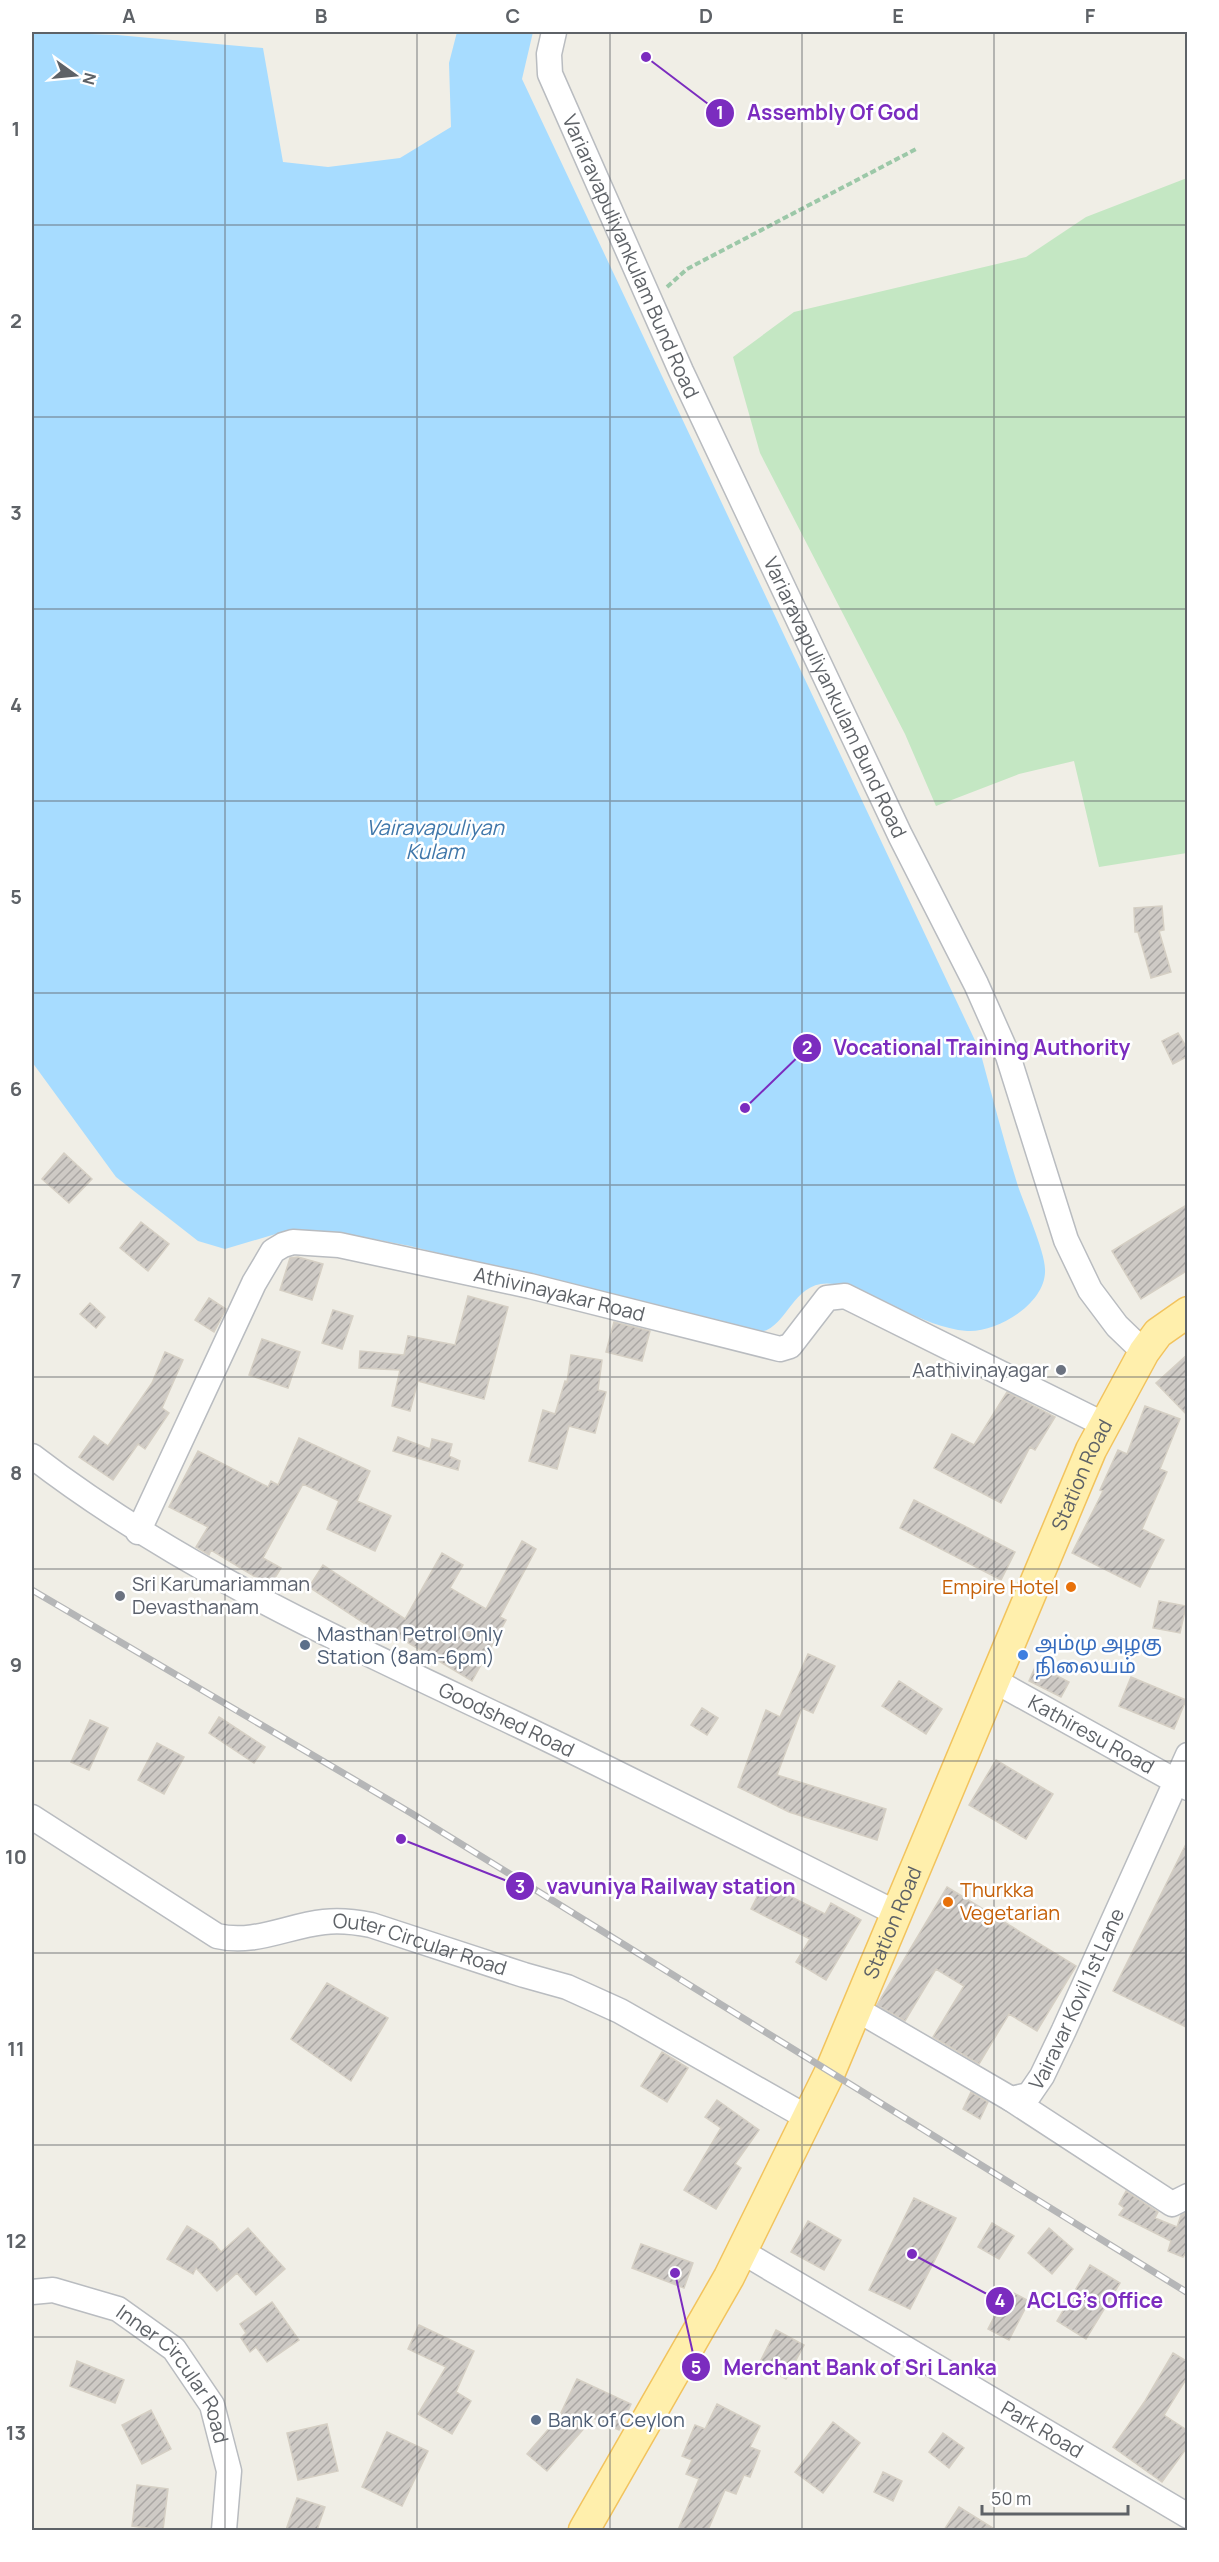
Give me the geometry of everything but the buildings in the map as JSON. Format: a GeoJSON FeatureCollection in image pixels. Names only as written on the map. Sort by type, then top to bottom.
{"type":"FeatureCollection","features":[{"type":"Feature","properties":{"kind":"main road","name":"Station Road"},"geometry":{"type":"LineString","coordinates":[[584,2530],[729,2277],[808,2118],[858,2010],[1086,1461],[1144,1352],[1158,1334],[1188,1312]]}},
{"type":"Feature","properties":{"kind":"street","name":"Variaravapuliyankulam Bund Road"},"geometry":{"type":"LineString","coordinates":[[554,32],[549,54],[550,74],[650,302],[900,835],[976,984],[1008,1056],[1066,1240],[1090,1290],[1117,1326],[1144,1352]]}},
{"type":"Feature","properties":{"kind":"street","name":"Athivinayakar Road"},"geometry":{"type":"LineString","coordinates":[[138,1532],[262,1268],[273,1251],[293,1242],[339,1245],[530,1286],[780,1349],[790,1346],[827,1298],[845,1296],[1105,1425]]}},
{"type":"Feature","properties":{"kind":"street","name":"Goodshed Road"},"geometry":{"type":"LineString","coordinates":[[32,1456],[138,1532],[276,1610],[558,1744],[898,1914]]}},
{"type":"Feature","properties":{"kind":"street","name":"Kathiresu Road"},"geometry":{"type":"LineString","coordinates":[[995,1681],[1182,1785]]}},
{"type":"Feature","properties":{"kind":"street","name":"Vairavar Kovil 1st Lane"},"geometry":{"type":"LineString","coordinates":[[858,2010],[1011,2099],[1029,2095],[1042,2076],[1182,1785],[1188,1755]]}},
{"type":"Feature","properties":{"kind":"street","name":"Outer Circular Road"},"geometry":{"type":"LineString","coordinates":[[32,1817],[217,1936],[247,1940],[324,1922],[346,1921],[371,1925],[524,1976],[567,1987],[620,2012],[808,2118]]}},
{"type":"Feature","properties":{"kind":"street"},"geometry":{"type":"LineString","coordinates":[[1011,2099],[1172,2204],[1188,2196]]}},
{"type":"Feature","properties":{"kind":"street","name":"Park Road"},"geometry":{"type":"LineString","coordinates":[[741,2251],[1188,2516]]}},
{"type":"Feature","properties":{"kind":"street","name":"Inner Circular Road"},"geometry":{"type":"LineString","coordinates":[[32,2292],[53,2290],[118,2309],[174,2349],[212,2405],[229,2471],[224,2530]]}},
{"type":"Feature","properties":{"kind":"path"},"geometry":{"type":"LineString","coordinates":[[650,302],[687,269],[918,148]]}},
{"type":"Feature","properties":{"kind":"green space"},"geometry":{"type":"Polygon","coordinates":[[[1187,178],[1187,853],[1099,867],[1074,761],[1019,774],[936,806],[905,734],[760,453],[733,357],[794,312],[1026,257],[1086,217],[1187,178]]]}},
{"type":"Feature","properties":{"kind":"water","name":"Vairavapuliyan Kulam"},"geometry":{"type":"Polygon","coordinates":[[[32,32],[117,35],[263,48],[283,162],[328,167],[400,158],[451,127],[449,63],[457,32],[533,32],[522,79],[980,1051],[1002,1134],[1044,1261],[1043,1282],[1038,1293],[1018,1314],[992,1327],[967,1331],[932,1323],[851,1288],[834,1284],[819,1284],[798,1297],[775,1325],[765,1331],[754,1332],[410,1246],[341,1233],[289,1230],[225,1249],[198,1241],[116,1177],[32,1062],[32,32]]]}},
{"type":"Feature","properties":{"kind":"railway"},"geometry":{"type":"LineString","coordinates":[[32,1590],[411,1813],[1188,2293]]}},
{"type":"Feature","properties":{"kind":"place","name":"Assembly Of God"},"geometry":{"type":"Point","coordinates":[646,57]}},
{"type":"Feature","properties":{"kind":"place","name":"Vocational Training Authority"},"geometry":{"type":"Point","coordinates":[745,1108]}},
{"type":"Feature","properties":{"kind":"place","name":"Aathivinayagar"},"geometry":{"type":"Point","coordinates":[1061,1370]}},
{"type":"Feature","properties":{"kind":"place","name":"Empire Hotel"},"geometry":{"type":"Point","coordinates":[1071,1587]}},
{"type":"Feature","properties":{"kind":"place","name":"Sri Karumariamman Devasthanam"},"geometry":{"type":"Point","coordinates":[120,1596]}},
{"type":"Feature","properties":{"kind":"place","name":"Masthan Petrol Only Station (8am-6pm)"},"geometry":{"type":"Point","coordinates":[305,1645]}},
{"type":"Feature","properties":{"kind":"place","name":"அம்மு அழகு நிலையம்"},"geometry":{"type":"Point","coordinates":[1023,1655]}},
{"type":"Feature","properties":{"kind":"place","name":"vavuniya Railway station"},"geometry":{"type":"Point","coordinates":[401,1839]}},
{"type":"Feature","properties":{"kind":"place","name":"Thurkka Vegetarian"},"geometry":{"type":"Point","coordinates":[948,1902]}},
{"type":"Feature","properties":{"kind":"place","name":"ACLG's Office"},"geometry":{"type":"Point","coordinates":[912,2254]}},
{"type":"Feature","properties":{"kind":"place","name":"Merchant Bank of Sri Lanka"},"geometry":{"type":"Point","coordinates":[675,2273]}},
{"type":"Feature","properties":{"kind":"place","name":"Bank of Ceylon"},"geometry":{"type":"Point","coordinates":[536,2420]}}]}
